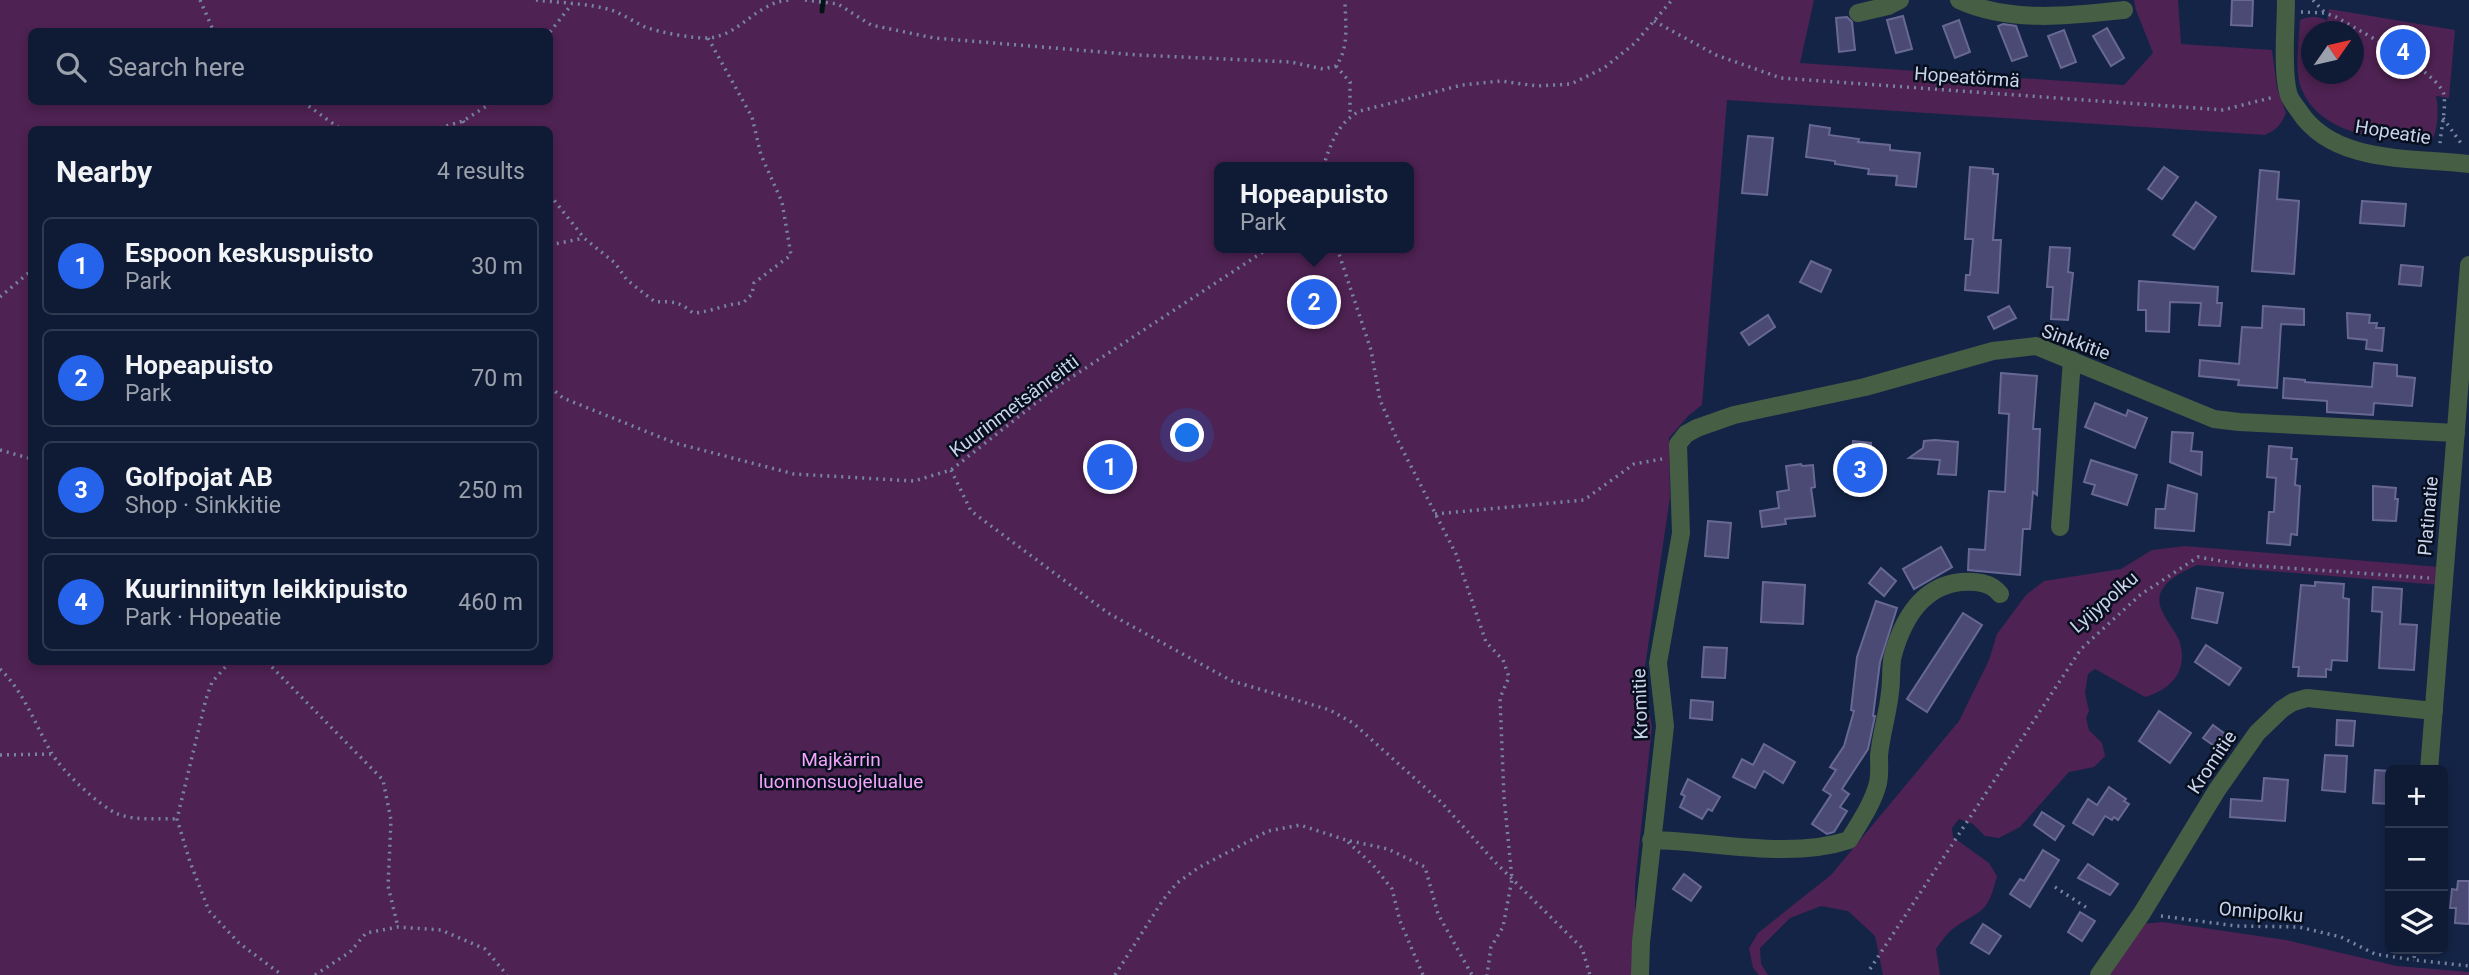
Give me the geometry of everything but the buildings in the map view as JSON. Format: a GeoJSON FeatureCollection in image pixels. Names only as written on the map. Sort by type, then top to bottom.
{"type":"FeatureCollection","features":[{"type":"Feature","properties":{"kind":"street"},"geometry":{"type":"LineString","coordinates":[[1858,12],[1888,6],[1900,0]]}},
{"type":"Feature","properties":{"kind":"street"},"geometry":{"type":"LineString","coordinates":[[1959,0],[1998,13],[2072,16],[2124,10]]}},
{"type":"Feature","properties":{"kind":"street"},"geometry":{"type":"LineString","coordinates":[[2288,93],[2286,53],[2292,9]]}},
{"type":"Feature","properties":{"kind":"street","name":"Hopeatie"},"geometry":{"type":"LineString","coordinates":[[2288,93],[2304,118],[2324,136],[2355,150],[2399,158],[2469,164]]}},
{"type":"Feature","properties":{"kind":"street","name":"Platinatie"},"geometry":{"type":"LineString","coordinates":[[2430,765],[2469,265]]}},
{"type":"Feature","properties":{"kind":"street","name":"Sinkkitie"},"geometry":{"type":"LineString","coordinates":[[1680,473],[1678,444],[1686,435],[1734,415],[1865,387],[1993,351],[2021,346],[2036,346],[2214,419],[2456,433]]}},
{"type":"Feature","properties":{"kind":"street"},"geometry":{"type":"LineString","coordinates":[[2060,527],[2071,360]]}},
{"type":"Feature","properties":{"kind":"street","name":"Kromitie"},"geometry":{"type":"LineString","coordinates":[[1640,975],[1651,840],[1665,726],[1658,663],[1681,533],[1680,473]]}},
{"type":"Feature","properties":{"kind":"street"},"geometry":{"type":"LineString","coordinates":[[1651,840],[1778,849],[1826,848],[1849,840],[1867,811],[1878,782],[1893,656],[1911,610],[1930,593],[1952,583],[1968,581],[1990,584],[2000,594]]}},
{"type":"Feature","properties":{"kind":"street","name":"Kromitie"},"geometry":{"type":"LineString","coordinates":[[2099,975],[2142,913],[2217,790],[2257,733],[2282,709],[2307,698],[2434,710]]}},
{"type":"Feature","properties":{"kind":"path"},"geometry":{"type":"LineString","coordinates":[[200,0],[212,28]]}},
{"type":"Feature","properties":{"kind":"path"},"geometry":{"type":"LineString","coordinates":[[536,0],[611,10],[648,28],[708,38],[726,33],[766,6],[790,0]]}},
{"type":"Feature","properties":{"kind":"path"},"geometry":{"type":"LineString","coordinates":[[764,0],[766,6]]}},
{"type":"Feature","properties":{"kind":"path"},"geometry":{"type":"LineString","coordinates":[[805,0],[837,2],[871,25],[934,38],[1138,55],[1291,62],[1323,69],[1336,66],[1341,58],[1346,41],[1345,0]]}},
{"type":"Feature","properties":{"kind":"path"},"geometry":{"type":"LineString","coordinates":[[1325,162],[1339,127],[1360,111],[1462,85],[1501,81],[1537,86],[1571,84],[1604,68],[1635,43],[1672,0]]}},
{"type":"Feature","properties":{"kind":"path"},"geometry":{"type":"LineString","coordinates":[[2313,0],[2325,13]]}},
{"type":"Feature","properties":{"kind":"path"},"geometry":{"type":"LineString","coordinates":[[553,28],[572,4]]}},
{"type":"Feature","properties":{"kind":"path"},"geometry":{"type":"LineString","coordinates":[[2292,9],[2336,17],[2418,67],[2439,84],[2444,96],[2437,149]]}},
{"type":"Feature","properties":{"kind":"path","name":"Hopeatörmä"},"geometry":{"type":"LineString","coordinates":[[1654,21],[1716,55],[1781,78],[2223,110],[2288,93]]}},
{"type":"Feature","properties":{"kind":"path"},"geometry":{"type":"LineString","coordinates":[[553,199],[584,237],[655,302],[673,301],[683,304],[693,313],[709,312],[731,303],[743,303],[752,294],[754,283],[791,255],[782,202],[761,155],[752,117],[708,38]]}},
{"type":"Feature","properties":{"kind":"path"},"geometry":{"type":"LineString","coordinates":[[1336,66],[1350,82],[1350,116]]}},
{"type":"Feature","properties":{"kind":"path"},"geometry":{"type":"LineString","coordinates":[[307,105],[336,126]]}},
{"type":"Feature","properties":{"kind":"path"},"geometry":{"type":"LineString","coordinates":[[446,126],[463,121],[488,105]]}},
{"type":"Feature","properties":{"kind":"path"},"geometry":{"type":"LineString","coordinates":[[2442,116],[2469,153]]}},
{"type":"Feature","properties":{"kind":"path"},"geometry":{"type":"LineString","coordinates":[[463,121],[466,126]]}},
{"type":"Feature","properties":{"kind":"path"},"geometry":{"type":"LineString","coordinates":[[553,244],[584,237]]}},
{"type":"Feature","properties":{"kind":"path","name":"Kuurinmetsänreitti"},"geometry":{"type":"LineString","coordinates":[[553,390],[563,398],[675,443],[794,474],[914,481],[951,470],[1055,388],[1261,253]]}},
{"type":"Feature","properties":{"kind":"path"},"geometry":{"type":"LineString","coordinates":[[1339,253],[1371,350],[1380,400],[1456,554],[1486,642],[1503,660],[1509,677],[1500,698],[1504,797],[1512,879],[1503,927],[1491,947],[1488,975]]}},
{"type":"Feature","properties":{"kind":"path"},"geometry":{"type":"LineString","coordinates":[[0,297],[28,273]]}},
{"type":"Feature","properties":{"kind":"path"},"geometry":{"type":"LineString","coordinates":[[0,450],[28,458]]}},
{"type":"Feature","properties":{"kind":"path"},"geometry":{"type":"LineString","coordinates":[[1435,514],[1584,500],[1633,464],[1661,458],[1680,473]]}},
{"type":"Feature","properties":{"kind":"path"},"geometry":{"type":"LineString","coordinates":[[951,470],[971,510],[1108,613],[1232,681],[1330,710],[1353,723],[1441,802],[1512,879],[1582,948],[1590,975]]}},
{"type":"Feature","properties":{"kind":"path","name":"Lyijypolku"},"geometry":{"type":"LineString","coordinates":[[1870,969],[2081,649],[2140,595],[2199,557],[2245,565],[2444,579]]}},
{"type":"Feature","properties":{"kind":"path"},"geometry":{"type":"LineString","coordinates":[[227,665],[212,682],[206,699],[177,819],[209,911],[239,943],[282,975]]}},
{"type":"Feature","properties":{"kind":"path"},"geometry":{"type":"LineString","coordinates":[[270,665],[383,780],[391,820],[388,886],[398,927]]}},
{"type":"Feature","properties":{"kind":"path"},"geometry":{"type":"LineString","coordinates":[[0,669],[12,681],[52,754],[99,804],[118,815],[177,819]]}},
{"type":"Feature","properties":{"kind":"path"},"geometry":{"type":"LineString","coordinates":[[0,755],[52,754]]}},
{"type":"Feature","properties":{"kind":"path"},"geometry":{"type":"LineString","coordinates":[[1115,975],[1163,900],[1177,883],[1198,867],[1268,831],[1300,825],[1346,841],[1388,849],[1425,867],[1438,914],[1472,975]]}},
{"type":"Feature","properties":{"kind":"path"},"geometry":{"type":"LineString","coordinates":[[1346,841],[1373,865],[1392,889],[1400,921],[1423,975]]}},
{"type":"Feature","properties":{"kind":"path"},"geometry":{"type":"LineString","coordinates":[[2055,887],[2090,910]]}},
{"type":"Feature","properties":{"kind":"path","name":"Onnipolku"},"geometry":{"type":"LineString","coordinates":[[2142,913],[2237,926],[2299,927],[2341,937],[2375,954],[2469,966]]}},
{"type":"Feature","properties":{"kind":"path"},"geometry":{"type":"LineString","coordinates":[[315,975],[350,951],[366,933],[398,927],[441,930],[452,934],[485,949],[507,975]]}},
{"type":"Feature","properties":{"kind":"path"},"geometry":{"type":"LineString","coordinates":[[2414,960],[2415,954]]}},
{"type":"Feature","properties":{"kind":"green space","name":"Majkärrin luonnonsuojelualue"},"geometry":{"type":"Polygon","coordinates":[[[0,0],[1814,0],[1800,63],[2124,85],[2153,53],[2134,0],[2178,0],[2181,44],[2272,50],[2277,88],[2286,113],[2278,127],[2265,135],[1727,100],[1702,405],[1688,416],[1669,438],[1670,497],[1643,680],[1652,727],[1635,885],[1635,975],[0,975],[0,0]]]}},
{"type":"Feature","properties":{"kind":"green space"},"geometry":{"type":"Polygon","coordinates":[[[2329,9],[2455,30],[2449,98],[2436,96],[2437,120],[2431,142],[2415,143],[2357,133],[2330,122],[2309,103],[2302,90],[2298,74],[2300,20],[2321,18],[2327,21],[2329,9]]]}},
{"type":"Feature","properties":{"kind":"green space"},"geometry":{"type":"Polygon","coordinates":[[[2185,546],[2440,567],[2439,585],[2197,565],[2178,575],[2165,585],[2160,596],[2161,609],[2182,650],[2180,669],[2171,683],[2145,697],[2095,669],[2088,674],[2085,693],[2089,711],[2086,718],[2089,730],[2102,743],[2105,756],[2094,767],[2069,772],[2020,827],[1999,838],[1985,836],[1973,824],[1959,819],[1952,828],[1953,837],[1989,863],[1997,876],[1990,898],[1983,909],[1951,930],[1936,949],[1940,975],[1883,975],[1875,936],[1848,911],[1821,906],[1790,918],[1760,948],[1761,964],[1768,975],[1759,975],[1753,968],[1749,948],[1758,933],[1831,875],[1959,721],[1989,660],[1997,634],[2026,595],[2044,581],[2121,569],[2152,550],[2185,546]]]}},
{"type":"Feature","properties":{"kind":"green space"},"geometry":{"type":"Polygon","coordinates":[[[2163,922],[2286,940],[2397,966],[2469,972],[2469,975],[2108,975],[2140,924],[2163,922]]]}},
{"type":"Feature","properties":{"kind":"waterway"},"geometry":{"type":"LineString","coordinates":[[822,11],[823,0]]}},
{"type":"Feature","properties":{"kind":"place","name":"Kuurinniityn leikkipuisto"},"geometry":{"type":"Point","coordinates":[2403,52]}},
{"type":"Feature","properties":{"kind":"place","name":"Hopeapuisto"},"geometry":{"type":"Point","coordinates":[1314,302]}},
{"type":"Feature","properties":{"kind":"place","name":"Espoon keskuspuisto"},"geometry":{"type":"Point","coordinates":[1110,467]}},
{"type":"Feature","properties":{"kind":"place","name":"Golfpojat AB"},"geometry":{"type":"Point","coordinates":[1860,470]}}]}
